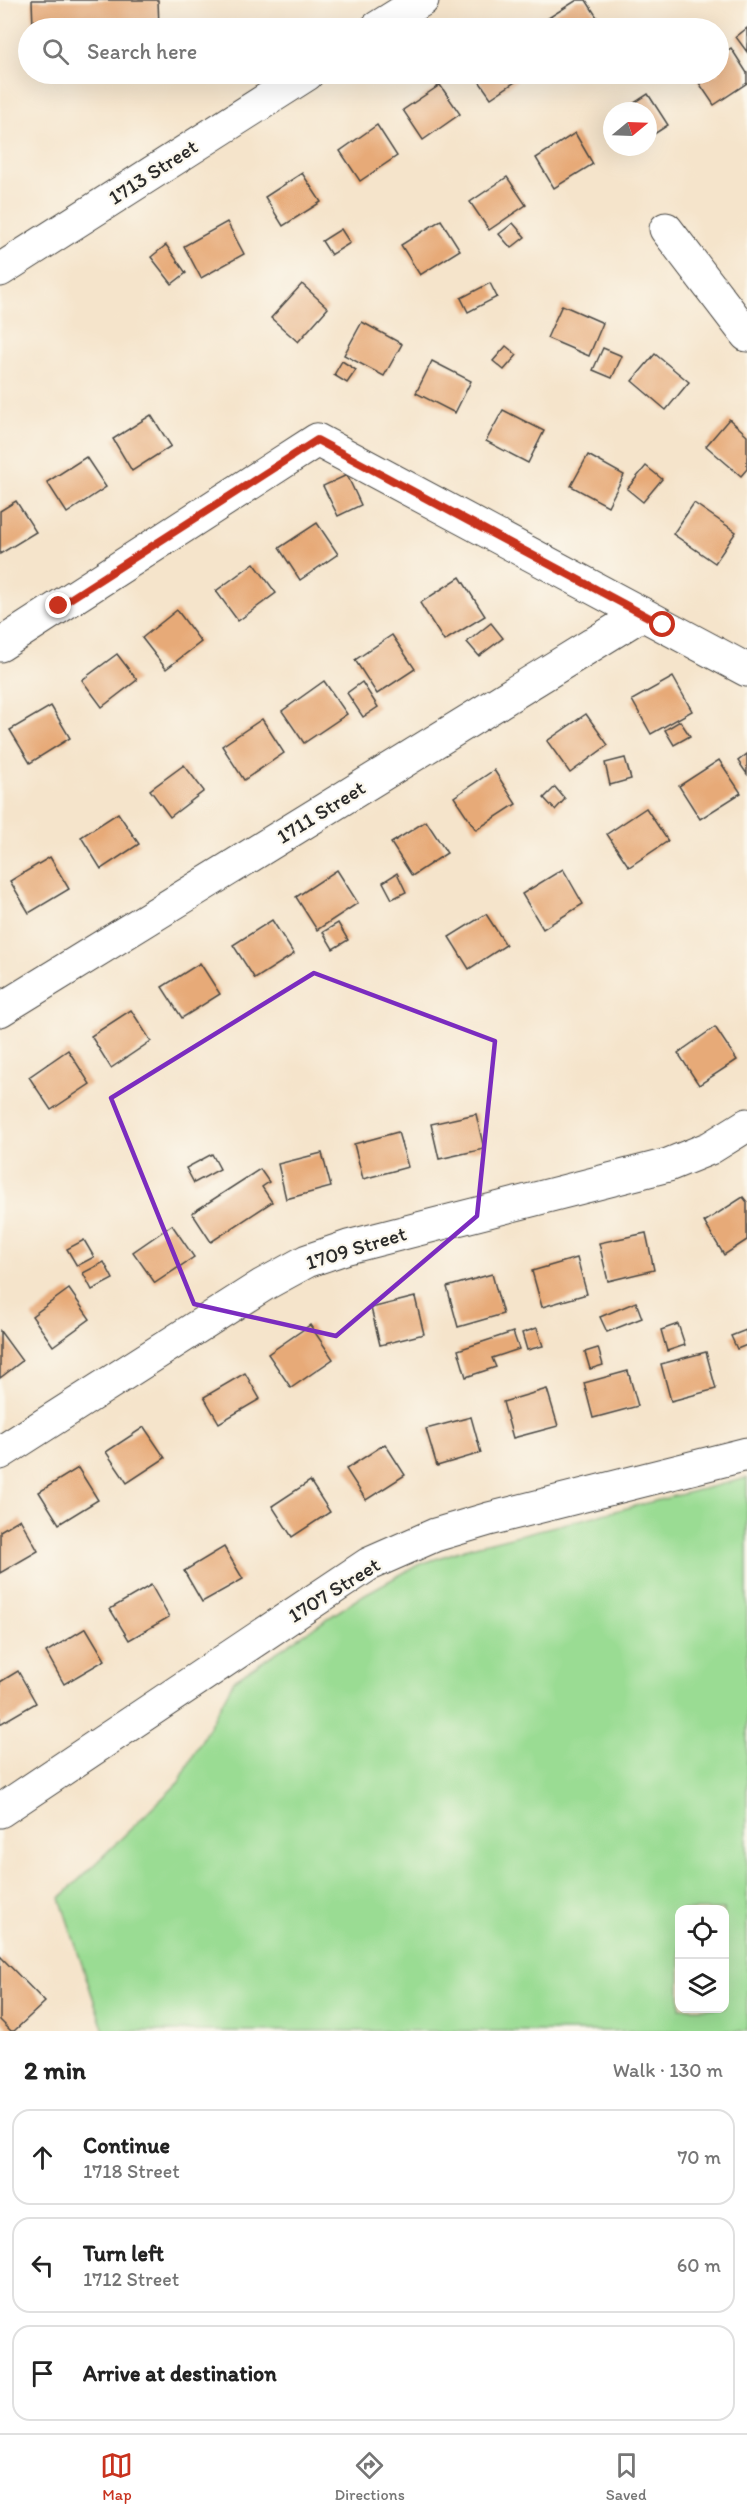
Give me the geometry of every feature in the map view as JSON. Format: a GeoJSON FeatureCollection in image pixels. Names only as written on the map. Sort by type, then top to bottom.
{"type":"FeatureCollection","features":[{"type":"Feature","properties":{"kind":"street"},"geometry":{"type":"LineString","coordinates":[[393,18],[422,0]]}},
{"type":"Feature","properties":{"kind":"street","name":"1713 Street"},"geometry":{"type":"LineString","coordinates":[[0,270],[291,84]]}},
{"type":"Feature","properties":{"kind":"street"},"geometry":{"type":"LineString","coordinates":[[666,229],[747,335]]}},
{"type":"Feature","properties":{"kind":"street"},"geometry":{"type":"LineString","coordinates":[[0,645],[317,440],[747,670]]}},
{"type":"Feature","properties":{"kind":"street","name":"1711 Street"},"geometry":{"type":"LineString","coordinates":[[0,1010],[642,614]]}},
{"type":"Feature","properties":{"kind":"street","name":"1709 Street"},"geometry":{"type":"LineString","coordinates":[[0,1453],[263,1285],[307,1261],[348,1247],[668,1165],[710,1148],[747,1125]]}},
{"type":"Feature","properties":{"kind":"street","name":"1707 Street"},"geometry":{"type":"LineString","coordinates":[[0,1811],[369,1564],[435,1536],[489,1519],[747,1454]]}},
{"type":"Feature","properties":{"kind":"highlighted area"},"geometry":{"type":"Polygon","coordinates":[[[314,973],[495,1041],[477,1216],[336,1336],[194,1304],[111,1098],[314,973]]]}},
{"type":"Feature","properties":{"kind":"green space"},"geometry":{"type":"Polygon","coordinates":[[[747,1478],[747,2031],[104,2031],[60,1898],[179,1782],[234,1680],[365,1594],[418,1565],[471,1547],[747,1478]]]}},
{"type":"Feature","properties":{"kind":"building"},"geometry":{"type":"Polygon","coordinates":[[[32,0],[158,0],[159,18],[33,18],[32,0]]]}},
{"type":"Feature","properties":{"kind":"building"},"geometry":{"type":"Polygon","coordinates":[[[577,0],[586,0],[598,18],[548,18],[577,0]]]}},
{"type":"Feature","properties":{"kind":"building"},"geometry":{"type":"Polygon","coordinates":[[[747,28],[747,52],[736,37],[747,28]]]}},
{"type":"Feature","properties":{"kind":"building"},"geometry":{"type":"Polygon","coordinates":[[[731,48],[747,73],[747,83],[714,105],[700,84],[729,84],[729,49],[731,48]]]}},
{"type":"Feature","properties":{"kind":"building"},"geometry":{"type":"Polygon","coordinates":[[[481,84],[512,84],[491,98],[481,84]]]}},
{"type":"Feature","properties":{"kind":"building"},"geometry":{"type":"Polygon","coordinates":[[[440,85],[460,114],[423,140],[403,110],[440,85]]]}},
{"type":"Feature","properties":{"kind":"building"},"geometry":{"type":"Polygon","coordinates":[[[648,94],[653,102],[636,102],[648,94]]]}},
{"type":"Feature","properties":{"kind":"building"},"geometry":{"type":"Polygon","coordinates":[[[657,108],[668,125],[657,132],[657,108]]]}},
{"type":"Feature","properties":{"kind":"building"},"geometry":{"type":"Polygon","coordinates":[[[377,125],[397,156],[360,181],[340,151],[377,125]]]}},
{"type":"Feature","properties":{"kind":"building"},"geometry":{"type":"Polygon","coordinates":[[[575,133],[593,164],[554,188],[536,158],[575,133]]]}},
{"type":"Feature","properties":{"kind":"building"},"geometry":{"type":"Polygon","coordinates":[[[302,173],[321,202],[283,226],[265,197],[302,173]]]}},
{"type":"Feature","properties":{"kind":"building"},"geometry":{"type":"Polygon","coordinates":[[[507,177],[526,205],[489,230],[470,202],[507,177]]]}},
{"type":"Feature","properties":{"kind":"building"},"geometry":{"type":"Polygon","coordinates":[[[441,220],[460,250],[420,275],[401,245],[441,220]]]}},
{"type":"Feature","properties":{"kind":"building"},"geometry":{"type":"Polygon","coordinates":[[[227,222],[244,254],[201,278],[184,246],[227,222]]]}},
{"type":"Feature","properties":{"kind":"building"},"geometry":{"type":"Polygon","coordinates":[[[513,223],[525,237],[511,248],[499,234],[513,223]]]}},
{"type":"Feature","properties":{"kind":"building"},"geometry":{"type":"Polygon","coordinates":[[[341,229],[350,243],[331,255],[322,241],[341,229]]]}},
{"type":"Feature","properties":{"kind":"building"},"geometry":{"type":"Polygon","coordinates":[[[166,245],[186,273],[172,284],[151,257],[166,245]]]}},
{"type":"Feature","properties":{"kind":"building"},"geometry":{"type":"Polygon","coordinates":[[[490,283],[497,297],[468,312],[461,298],[490,283]]]}},
{"type":"Feature","properties":{"kind":"building"},"geometry":{"type":"Polygon","coordinates":[[[302,284],[328,308],[298,342],[271,318],[302,284]]]}},
{"type":"Feature","properties":{"kind":"building"},"geometry":{"type":"Polygon","coordinates":[[[562,305],[603,323],[589,356],[547,338],[562,305]]]}},
{"type":"Feature","properties":{"kind":"building"},"geometry":{"type":"Polygon","coordinates":[[[362,322],[402,344],[384,376],[344,355],[362,322]]]}},
{"type":"Feature","properties":{"kind":"building"},"geometry":{"type":"Polygon","coordinates":[[[506,346],[517,355],[504,370],[493,361],[506,346]]]}},
{"type":"Feature","properties":{"kind":"building"},"geometry":{"type":"Polygon","coordinates":[[[603,348],[622,356],[612,378],[593,370],[603,348]]]}},
{"type":"Feature","properties":{"kind":"building"},"geometry":{"type":"Polygon","coordinates":[[[655,354],[689,382],[666,410],[632,381],[655,354]]]}},
{"type":"Feature","properties":{"kind":"building"},"geometry":{"type":"Polygon","coordinates":[[[342,361],[356,370],[347,383],[334,375],[342,361]]]}},
{"type":"Feature","properties":{"kind":"building"},"geometry":{"type":"Polygon","coordinates":[[[432,361],[471,381],[455,413],[416,393],[432,361]]]}},
{"type":"Feature","properties":{"kind":"building"},"geometry":{"type":"Polygon","coordinates":[[[503,410],[544,431],[528,463],[486,441],[503,410]]]}},
{"type":"Feature","properties":{"kind":"building"},"geometry":{"type":"Polygon","coordinates":[[[151,415],[171,446],[132,471],[113,439],[151,415]]]}},
{"type":"Feature","properties":{"kind":"building"},"geometry":{"type":"Polygon","coordinates":[[[729,419],[747,435],[747,469],[741,476],[706,446],[729,419]]]}},
{"type":"Feature","properties":{"kind":"building"},"geometry":{"type":"Polygon","coordinates":[[[588,455],[624,475],[608,506],[571,486],[588,455]]]}},
{"type":"Feature","properties":{"kind":"building"},"geometry":{"type":"Polygon","coordinates":[[[86,457],[106,487],[67,513],[47,482],[86,457]]]}},
{"type":"Feature","properties":{"kind":"building"},"geometry":{"type":"Polygon","coordinates":[[[646,466],[662,479],[643,502],[627,489],[646,466]]]}},
{"type":"Feature","properties":{"kind":"building"},"geometry":{"type":"Polygon","coordinates":[[[347,475],[361,505],[338,516],[323,486],[347,475]]]}},
{"type":"Feature","properties":{"kind":"building"},"geometry":{"type":"Polygon","coordinates":[[[16,501],[36,532],[0,554],[0,511],[16,501]]]}},
{"type":"Feature","properties":{"kind":"building"},"geometry":{"type":"Polygon","coordinates":[[[694,503],[736,532],[715,563],[673,534],[694,503]]]}},
{"type":"Feature","properties":{"kind":"building"},"geometry":{"type":"Polygon","coordinates":[[[317,523],[338,554],[300,580],[279,548],[317,523]]]}},
{"type":"Feature","properties":{"kind":"building"},"geometry":{"type":"Polygon","coordinates":[[[254,563],[276,593],[238,621],[216,591],[254,563]]]}},
{"type":"Feature","properties":{"kind":"building"},"geometry":{"type":"Polygon","coordinates":[[[460,577],[485,616],[444,641],[420,603],[460,577]]]}},
{"type":"Feature","properties":{"kind":"building"},"geometry":{"type":"Polygon","coordinates":[[[177,610],[201,642],[166,669],[142,638],[177,610]]]}},
{"type":"Feature","properties":{"kind":"building"},"geometry":{"type":"Polygon","coordinates":[[[491,623],[503,638],[479,656],[467,642],[491,623]]]}},
{"type":"Feature","properties":{"kind":"building"},"geometry":{"type":"Polygon","coordinates":[[[392,635],[415,669],[377,694],[355,660],[392,635]]]}},
{"type":"Feature","properties":{"kind":"building"},"geometry":{"type":"Polygon","coordinates":[[[117,654],[137,680],[102,707],[82,680],[117,654]]]}},
{"type":"Feature","properties":{"kind":"building"},"geometry":{"type":"Polygon","coordinates":[[[673,677],[692,711],[651,734],[632,700],[673,677]]]}},
{"type":"Feature","properties":{"kind":"building"},"geometry":{"type":"Polygon","coordinates":[[[324,681],[347,714],[304,743],[282,711],[324,681]]]}},
{"type":"Feature","properties":{"kind":"building"},"geometry":{"type":"Polygon","coordinates":[[[362,682],[378,707],[363,717],[347,693],[362,682]]]}},
{"type":"Feature","properties":{"kind":"building"},"geometry":{"type":"Polygon","coordinates":[[[51,706],[70,738],[30,763],[10,730],[51,706]]]}},
{"type":"Feature","properties":{"kind":"building"},"geometry":{"type":"Polygon","coordinates":[[[586,714],[608,745],[570,773],[547,741],[586,714]]]}},
{"type":"Feature","properties":{"kind":"building"},"geometry":{"type":"Polygon","coordinates":[[[262,719],[284,753],[244,780],[222,746],[262,719]]]}},
{"type":"Feature","properties":{"kind":"building"},"geometry":{"type":"Polygon","coordinates":[[[680,721],[690,736],[674,745],[665,730],[680,721]]]}},
{"type":"Feature","properties":{"kind":"building"},"geometry":{"type":"Polygon","coordinates":[[[747,754],[747,774],[738,761],[747,754]]]}},
{"type":"Feature","properties":{"kind":"building"},"geometry":{"type":"Polygon","coordinates":[[[625,758],[631,779],[610,785],[605,763],[625,758]]]}},
{"type":"Feature","properties":{"kind":"building"},"geometry":{"type":"Polygon","coordinates":[[[719,760],[741,793],[700,819],[679,786],[719,760]]]}},
{"type":"Feature","properties":{"kind":"building"},"geometry":{"type":"Polygon","coordinates":[[[184,765],[204,791],[170,817],[150,790],[184,765]]]}},
{"type":"Feature","properties":{"kind":"building"},"geometry":{"type":"Polygon","coordinates":[[[494,770],[516,804],[476,830],[454,797],[494,770]]]}},
{"type":"Feature","properties":{"kind":"building"},"geometry":{"type":"Polygon","coordinates":[[[555,787],[565,799],[555,810],[544,798],[555,787]]]}},
{"type":"Feature","properties":{"kind":"building"},"geometry":{"type":"Polygon","coordinates":[[[646,808],[668,841],[629,867],[607,834],[646,808]]]}},
{"type":"Feature","properties":{"kind":"building"},"geometry":{"type":"Polygon","coordinates":[[[118,813],[139,844],[101,869],[81,837],[118,813]]]}},
{"type":"Feature","properties":{"kind":"building"},"geometry":{"type":"Polygon","coordinates":[[[426,821],[447,853],[412,876],[391,843],[426,821]]]}},
{"type":"Feature","properties":{"kind":"building"},"geometry":{"type":"Polygon","coordinates":[[[50,857],[69,889],[29,913],[10,881],[50,857]]]}},
{"type":"Feature","properties":{"kind":"building"},"geometry":{"type":"Polygon","coordinates":[[[563,869],[583,904],[543,929],[522,894],[563,869]]]}},
{"type":"Feature","properties":{"kind":"building"},"geometry":{"type":"Polygon","coordinates":[[[337,870],[358,903],[317,930],[296,897],[337,870]]]}},
{"type":"Feature","properties":{"kind":"building"},"geometry":{"type":"Polygon","coordinates":[[[397,873],[406,892],[392,899],[383,882],[397,873]]]}},
{"type":"Feature","properties":{"kind":"building"},"geometry":{"type":"Polygon","coordinates":[[[486,914],[506,945],[469,969],[449,937],[486,914]]]}},
{"type":"Feature","properties":{"kind":"building"},"geometry":{"type":"Polygon","coordinates":[[[272,920],[294,954],[255,979],[233,945],[272,920]]]}},
{"type":"Feature","properties":{"kind":"building"},"geometry":{"type":"Polygon","coordinates":[[[338,923],[348,940],[333,949],[323,932],[338,923]]]}},
{"type":"Feature","properties":{"kind":"building"},"geometry":{"type":"Polygon","coordinates":[[[200,963],[220,994],[182,1018],[162,987],[200,963]]]}},
{"type":"Feature","properties":{"kind":"building"},"geometry":{"type":"Polygon","coordinates":[[[131,1010],[151,1041],[111,1068],[91,1036],[131,1010]]]}},
{"type":"Feature","properties":{"kind":"building"},"geometry":{"type":"Polygon","coordinates":[[[715,1027],[737,1060],[699,1085],[678,1053],[715,1027]]]}},
{"type":"Feature","properties":{"kind":"building"},"geometry":{"type":"Polygon","coordinates":[[[68,1050],[90,1084],[51,1110],[29,1077],[68,1050]]]}},
{"type":"Feature","properties":{"kind":"building"},"geometry":{"type":"Polygon","coordinates":[[[476,1114],[484,1149],[439,1159],[431,1124],[476,1114]]]}},
{"type":"Feature","properties":{"kind":"building"},"geometry":{"type":"Polygon","coordinates":[[[398,1132],[408,1167],[363,1179],[354,1144],[398,1132]]]}},
{"type":"Feature","properties":{"kind":"building"},"geometry":{"type":"Polygon","coordinates":[[[322,1153],[331,1187],[286,1199],[278,1164],[322,1153]]]}},
{"type":"Feature","properties":{"kind":"building"},"geometry":{"type":"Polygon","coordinates":[[[212,1154],[220,1169],[194,1183],[186,1168],[212,1154]]]}},
{"type":"Feature","properties":{"kind":"building"},"geometry":{"type":"Polygon","coordinates":[[[260,1169],[269,1182],[262,1187],[272,1202],[211,1242],[192,1213],[260,1169]]]}},
{"type":"Feature","properties":{"kind":"building"},"geometry":{"type":"Polygon","coordinates":[[[743,1197],[747,1202],[747,1240],[724,1255],[704,1222],[743,1197]]]}},
{"type":"Feature","properties":{"kind":"building"},"geometry":{"type":"Polygon","coordinates":[[[172,1225],[194,1257],[155,1283],[133,1252],[172,1225]]]}},
{"type":"Feature","properties":{"kind":"building"},"geometry":{"type":"Polygon","coordinates":[[[646,1233],[654,1270],[608,1281],[599,1243],[646,1233]]]}},
{"type":"Feature","properties":{"kind":"building"},"geometry":{"type":"Polygon","coordinates":[[[84,1240],[94,1257],[77,1266],[67,1249],[84,1240]]]}},
{"type":"Feature","properties":{"kind":"building"},"geometry":{"type":"Polygon","coordinates":[[[577,1258],[587,1294],[542,1307],[532,1271],[577,1258]]]}},
{"type":"Feature","properties":{"kind":"building"},"geometry":{"type":"Polygon","coordinates":[[[104,1262],[113,1279],[92,1290],[83,1273],[104,1262]]]}},
{"type":"Feature","properties":{"kind":"building"},"geometry":{"type":"Polygon","coordinates":[[[492,1274],[503,1314],[458,1327],[447,1287],[492,1274]]]}},
{"type":"Feature","properties":{"kind":"building"},"geometry":{"type":"Polygon","coordinates":[[[69,1289],[90,1319],[53,1346],[32,1316],[69,1289]]]}},
{"type":"Feature","properties":{"kind":"building"},"geometry":{"type":"Polygon","coordinates":[[[415,1297],[424,1334],[380,1345],[371,1308],[415,1297]]]}},
{"type":"Feature","properties":{"kind":"building"},"geometry":{"type":"Polygon","coordinates":[[[636,1302],[642,1318],[607,1332],[600,1317],[636,1302]]]}},
{"type":"Feature","properties":{"kind":"building"},"geometry":{"type":"Polygon","coordinates":[[[678,1324],[685,1345],[667,1351],[661,1330],[678,1324]]]}},
{"type":"Feature","properties":{"kind":"building"},"geometry":{"type":"Polygon","coordinates":[[[310,1325],[333,1359],[291,1388],[268,1354],[310,1325]]]}},
{"type":"Feature","properties":{"kind":"building"},"geometry":{"type":"Polygon","coordinates":[[[537,1328],[543,1346],[527,1350],[522,1333],[537,1328]]]}},
{"type":"Feature","properties":{"kind":"building"},"geometry":{"type":"Polygon","coordinates":[[[746,1330],[747,1345],[737,1349],[731,1336],[746,1330]]]}},
{"type":"Feature","properties":{"kind":"building"},"geometry":{"type":"Polygon","coordinates":[[[0,1331],[22,1361],[0,1378],[0,1331]]]}},
{"type":"Feature","properties":{"kind":"building"},"geometry":{"type":"Polygon","coordinates":[[[513,1332],[519,1349],[492,1358],[496,1367],[466,1377],[458,1350],[513,1332]]]}},
{"type":"Feature","properties":{"kind":"building"},"geometry":{"type":"Polygon","coordinates":[[[598,1348],[603,1365],[590,1369],[585,1352],[598,1348]]]}},
{"type":"Feature","properties":{"kind":"building"},"geometry":{"type":"Polygon","coordinates":[[[706,1352],[716,1389],[671,1401],[661,1364],[706,1352]]]}},
{"type":"Feature","properties":{"kind":"building"},"geometry":{"type":"Polygon","coordinates":[[[628,1371],[638,1406],[593,1418],[584,1383],[628,1371]]]}},
{"type":"Feature","properties":{"kind":"building"},"geometry":{"type":"Polygon","coordinates":[[[245,1373],[260,1399],[219,1423],[204,1397],[245,1373]]]}},
{"type":"Feature","properties":{"kind":"building"},"geometry":{"type":"Polygon","coordinates":[[[547,1389],[558,1426],[513,1438],[503,1402],[547,1389]]]}},
{"type":"Feature","properties":{"kind":"building"},"geometry":{"type":"Polygon","coordinates":[[[471,1417],[481,1453],[437,1466],[426,1429],[471,1417]]]}},
{"type":"Feature","properties":{"kind":"building"},"geometry":{"type":"Polygon","coordinates":[[[144,1427],[165,1458],[127,1483],[106,1452],[144,1427]]]}},
{"type":"Feature","properties":{"kind":"building"},"geometry":{"type":"Polygon","coordinates":[[[385,1444],[405,1475],[366,1500],[346,1469],[385,1444]]]}},
{"type":"Feature","properties":{"kind":"building"},"geometry":{"type":"Polygon","coordinates":[[[78,1468],[98,1500],[59,1524],[39,1492],[78,1468]]]}},
{"type":"Feature","properties":{"kind":"building"},"geometry":{"type":"Polygon","coordinates":[[[310,1481],[330,1512],[292,1537],[272,1506],[310,1481]]]}},
{"type":"Feature","properties":{"kind":"building"},"geometry":{"type":"Polygon","coordinates":[[[20,1519],[38,1551],[0,1573],[0,1531],[20,1519]]]}},
{"type":"Feature","properties":{"kind":"building"},"geometry":{"type":"Polygon","coordinates":[[[224,1547],[243,1579],[202,1602],[184,1571],[224,1547]]]}},
{"type":"Feature","properties":{"kind":"building"},"geometry":{"type":"Polygon","coordinates":[[[151,1585],[169,1617],[129,1640],[110,1609],[151,1585]]]}},
{"type":"Feature","properties":{"kind":"building"},"geometry":{"type":"Polygon","coordinates":[[[86,1628],[105,1660],[64,1684],[46,1652],[86,1628]]]}},
{"type":"Feature","properties":{"kind":"building"},"geometry":{"type":"Polygon","coordinates":[[[18,1671],[36,1703],[0,1724],[0,1682],[18,1671]]]}},
{"type":"Feature","properties":{"kind":"building"},"geometry":{"type":"Polygon","coordinates":[[[0,1956],[45,2002],[14,2031],[11,2031],[0,2020],[0,1956]]]}},
{"type":"Feature","properties":{"kind":"route"},"geometry":{"type":"LineString","coordinates":[[59,606],[317,440],[663,625]]}}]}
